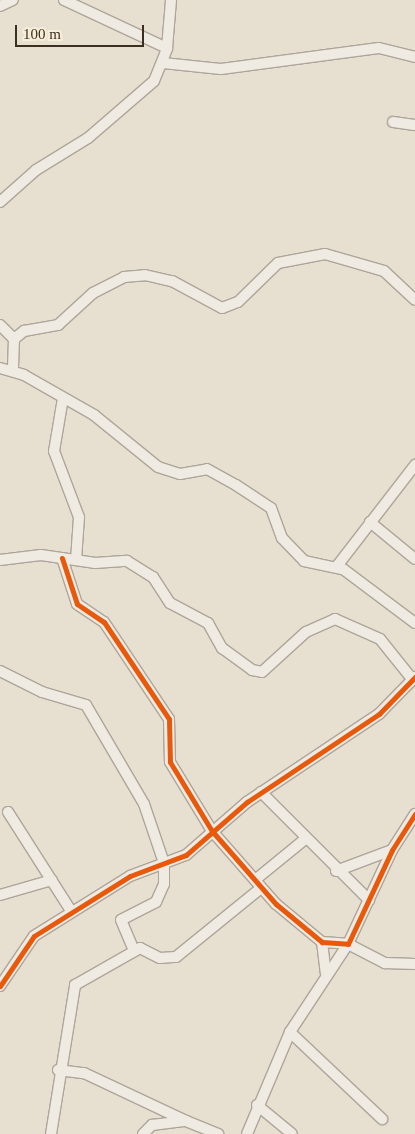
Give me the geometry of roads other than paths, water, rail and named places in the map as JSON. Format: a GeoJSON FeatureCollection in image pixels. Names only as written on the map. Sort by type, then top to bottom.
{"type":"FeatureCollection","features":[{"type":"Feature","properties":{"kind":"street"},"geometry":{"type":"LineString","coordinates":[[0,6],[13,0]]}},
{"type":"Feature","properties":{"kind":"street"},"geometry":{"type":"LineString","coordinates":[[64,0],[167,48]]}},
{"type":"Feature","properties":{"kind":"street"},"geometry":{"type":"LineString","coordinates":[[0,202],[36,170],[122,111],[154,81],[163,63],[167,48],[171,0]]}},
{"type":"Feature","properties":{"kind":"street"},"geometry":{"type":"LineString","coordinates":[[163,63],[221,69],[379,48],[415,57]]}},
{"type":"Feature","properties":{"kind":"street"},"geometry":{"type":"LineString","coordinates":[[393,122],[415,125]]}},
{"type":"Feature","properties":{"kind":"street"},"geometry":{"type":"LineString","coordinates":[[14,339],[24,331],[58,325],[93,293],[124,277],[145,275],[172,282],[222,308],[238,302],[278,263],[325,254],[384,271],[415,300]]}},
{"type":"Feature","properties":{"kind":"street"},"geometry":{"type":"LineString","coordinates":[[0,325],[14,339],[13,371]]}},
{"type":"Feature","properties":{"kind":"street"},"geometry":{"type":"LineString","coordinates":[[0,368],[13,371],[94,415],[158,467],[180,474],[207,469],[236,485],[271,508],[282,538],[298,556],[337,566],[415,623]]}},
{"type":"Feature","properties":{"kind":"street"},"geometry":{"type":"LineString","coordinates":[[63,398],[54,452],[79,517],[76,560]]}},
{"type":"Feature","properties":{"kind":"street"},"geometry":{"type":"LineString","coordinates":[[337,566],[415,465]]}},
{"type":"Feature","properties":{"kind":"street"},"geometry":{"type":"LineString","coordinates":[[370,522],[415,559]]}},
{"type":"Feature","properties":{"kind":"street"},"geometry":{"type":"LineString","coordinates":[[0,560],[28,555],[76,560],[122,560],[149,573],[170,602],[208,623],[222,648],[252,670],[262,672],[306,632],[332,619],[380,639],[414,678],[352,735],[262,792],[212,831],[186,855],[130,876],[71,911],[27,942],[0,986]]}},
{"type":"Feature","properties":{"kind":"street"},"geometry":{"type":"LineString","coordinates":[[62,558],[77,604],[104,622],[169,719],[170,762],[212,831],[258,884],[322,942],[348,944],[385,963],[415,964]]}},
{"type":"Feature","properties":{"kind":"street"},"geometry":{"type":"LineString","coordinates":[[0,670],[42,692],[86,705],[128,771],[164,863],[159,899],[120,922],[134,951]]}},
{"type":"Feature","properties":{"kind":"street"},"geometry":{"type":"LineString","coordinates":[[262,792],[304,840],[368,900]]}},
{"type":"Feature","properties":{"kind":"street"},"geometry":{"type":"LineString","coordinates":[[8,812],[71,911]]}},
{"type":"Feature","properties":{"kind":"street"},"geometry":{"type":"LineString","coordinates":[[246,1134],[290,1032],[326,974],[348,944],[392,850],[415,814]]}},
{"type":"Feature","properties":{"kind":"street"},"geometry":{"type":"LineString","coordinates":[[51,1134],[58,1070],[72,988],[142,948],[160,958],[176,957],[304,840]]}},
{"type":"Feature","properties":{"kind":"street"},"geometry":{"type":"LineString","coordinates":[[336,871],[392,850]]}},
{"type":"Feature","properties":{"kind":"street"},"geometry":{"type":"LineString","coordinates":[[0,896],[52,880]]}},
{"type":"Feature","properties":{"kind":"street"},"geometry":{"type":"LineString","coordinates":[[322,942],[326,974]]}},
{"type":"Feature","properties":{"kind":"street"},"geometry":{"type":"LineString","coordinates":[[290,1032],[382,1119]]}},
{"type":"Feature","properties":{"kind":"street"},"geometry":{"type":"LineString","coordinates":[[58,1070],[84,1073],[186,1121],[219,1134]]}},
{"type":"Feature","properties":{"kind":"street"},"geometry":{"type":"LineString","coordinates":[[257,1105],[292,1134]]}},
{"type":"Feature","properties":{"kind":"street"},"geometry":{"type":"LineString","coordinates":[[143,1134],[152,1125],[186,1121]]}}]}
